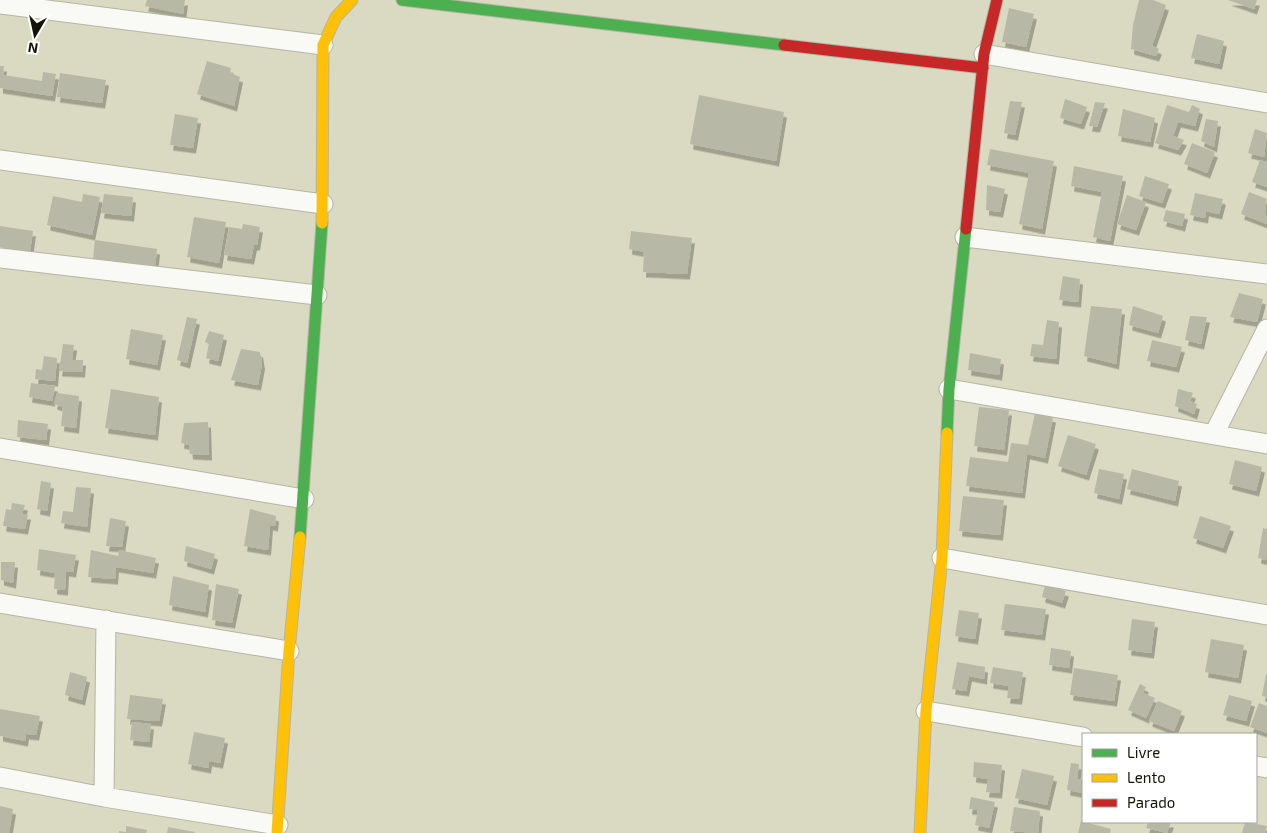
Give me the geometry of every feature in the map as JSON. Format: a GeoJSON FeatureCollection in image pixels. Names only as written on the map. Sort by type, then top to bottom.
{"type":"FeatureCollection","features":[{"type":"Feature","properties":{"kind":"street"},"geometry":{"type":"LineString","coordinates":[[0,777],[278,829],[289,651],[304,499],[323,204],[323,45],[336,17],[352,0]]}},
{"type":"Feature","properties":{"kind":"street"},"geometry":{"type":"LineString","coordinates":[[402,0],[984,61],[1267,103]]}},
{"type":"Feature","properties":{"kind":"street"},"geometry":{"type":"LineString","coordinates":[[920,833],[926,711],[942,558],[949,389],[984,61],[997,0]]}},
{"type":"Feature","properties":{"kind":"street"},"geometry":{"type":"LineString","coordinates":[[0,4],[323,45]]}},
{"type":"Feature","properties":{"kind":"street"},"geometry":{"type":"LineString","coordinates":[[0,160],[323,204]]}},
{"type":"Feature","properties":{"kind":"street"},"geometry":{"type":"LineString","coordinates":[[965,237],[1267,274]]}},
{"type":"Feature","properties":{"kind":"street"},"geometry":{"type":"LineString","coordinates":[[0,258],[317,295]]}},
{"type":"Feature","properties":{"kind":"street"},"geometry":{"type":"LineString","coordinates":[[1214,434],[1267,329]]}},
{"type":"Feature","properties":{"kind":"street"},"geometry":{"type":"LineString","coordinates":[[949,389],[1267,444]]}},
{"type":"Feature","properties":{"kind":"street"},"geometry":{"type":"LineString","coordinates":[[0,448],[304,499]]}},
{"type":"Feature","properties":{"kind":"street"},"geometry":{"type":"LineString","coordinates":[[942,558],[1267,615]]}},
{"type":"Feature","properties":{"kind":"street"},"geometry":{"type":"LineString","coordinates":[[0,603],[289,651]]}},
{"type":"Feature","properties":{"kind":"street"},"geometry":{"type":"LineString","coordinates":[[104,797],[106,620]]}},
{"type":"Feature","properties":{"kind":"street"},"geometry":{"type":"LineString","coordinates":[[926,711],[1082,737]]}},
{"type":"Feature","properties":{"kind":"building"},"geometry":{"type":"Polygon","coordinates":[[[147,0],[185,0],[183,14],[145,6],[147,0]]]}},
{"type":"Feature","properties":{"kind":"building"},"geometry":{"type":"Polygon","coordinates":[[[1139,0],[1153,0],[1166,5],[1152,46],[1159,49],[1156,56],[1131,49],[1133,25],[1139,0]]]}},
{"type":"Feature","properties":{"kind":"building"},"geometry":{"type":"Polygon","coordinates":[[[1228,0],[1257,0],[1254,9],[1228,0]]]}},
{"type":"Feature","properties":{"kind":"building"},"geometry":{"type":"Polygon","coordinates":[[[1009,8],[1034,14],[1026,47],[1002,42],[1009,8]]]}},
{"type":"Feature","properties":{"kind":"building"},"geometry":{"type":"Polygon","coordinates":[[[1197,34],[1224,41],[1219,64],[1191,58],[1197,34]]]}},
{"type":"Feature","properties":{"kind":"building"},"geometry":{"type":"Polygon","coordinates":[[[207,61],[231,68],[230,73],[240,77],[234,106],[197,94],[207,61]]]}},
{"type":"Feature","properties":{"kind":"building"},"geometry":{"type":"Polygon","coordinates":[[[0,66],[4,66],[3,75],[42,81],[43,72],[56,74],[52,96],[0,88],[0,66]]]}},
{"type":"Feature","properties":{"kind":"building"},"geometry":{"type":"Polygon","coordinates":[[[60,73],[106,80],[102,103],[57,97],[60,73]]]}},
{"type":"Feature","properties":{"kind":"building"},"geometry":{"type":"Polygon","coordinates":[[[699,95],[784,112],[776,161],[690,144],[699,95]]]}},
{"type":"Feature","properties":{"kind":"building"},"geometry":{"type":"Polygon","coordinates":[[[1065,99],[1087,107],[1081,124],[1060,118],[1065,99]]]}},
{"type":"Feature","properties":{"kind":"building"},"geometry":{"type":"Polygon","coordinates":[[[1010,101],[1022,102],[1015,135],[1004,133],[1010,101]]]}},
{"type":"Feature","properties":{"kind":"building"},"geometry":{"type":"Polygon","coordinates":[[[1095,102],[1105,103],[1097,127],[1089,126],[1095,102]]]}},
{"type":"Feature","properties":{"kind":"building"},"geometry":{"type":"Polygon","coordinates":[[[1167,105],[1189,112],[1192,105],[1200,109],[1195,126],[1178,122],[1173,136],[1184,140],[1178,150],[1155,143],[1167,105]]]}},
{"type":"Feature","properties":{"kind":"building"},"geometry":{"type":"Polygon","coordinates":[[[1123,109],[1155,118],[1150,142],[1118,136],[1123,109]]]}},
{"type":"Feature","properties":{"kind":"building"},"geometry":{"type":"Polygon","coordinates":[[[175,114],[198,118],[193,148],[170,145],[175,114]]]}},
{"type":"Feature","properties":{"kind":"building"},"geometry":{"type":"Polygon","coordinates":[[[1206,119],[1218,121],[1214,147],[1201,141],[1206,119]]]}},
{"type":"Feature","properties":{"kind":"building"},"geometry":{"type":"Polygon","coordinates":[[[1255,129],[1267,133],[1264,157],[1248,153],[1255,129]]]}},
{"type":"Feature","properties":{"kind":"building"},"geometry":{"type":"Polygon","coordinates":[[[1192,143],[1215,152],[1207,173],[1184,164],[1192,143]]]}},
{"type":"Feature","properties":{"kind":"building"},"geometry":{"type":"Polygon","coordinates":[[[990,149],[1054,161],[1042,229],[1019,224],[1029,173],[987,165],[990,149]]]}},
{"type":"Feature","properties":{"kind":"building"},"geometry":{"type":"Polygon","coordinates":[[[1260,160],[1267,163],[1267,187],[1252,182],[1260,160]]]}},
{"type":"Feature","properties":{"kind":"building"},"geometry":{"type":"Polygon","coordinates":[[[1074,166],[1123,176],[1110,241],[1093,237],[1102,192],[1071,186],[1074,166]]]}},
{"type":"Feature","properties":{"kind":"building"},"geometry":{"type":"Polygon","coordinates":[[[1145,176],[1169,184],[1162,203],[1139,196],[1145,176]]]}},
{"type":"Feature","properties":{"kind":"building"},"geometry":{"type":"Polygon","coordinates":[[[987,185],[1005,189],[1000,212],[986,210],[987,185]]]}},
{"type":"Feature","properties":{"kind":"building"},"geometry":{"type":"Polygon","coordinates":[[[1249,192],[1267,199],[1265,206],[1267,224],[1241,214],[1249,192]]]}},
{"type":"Feature","properties":{"kind":"building"},"geometry":{"type":"Polygon","coordinates":[[[1195,193],[1223,199],[1219,214],[1206,211],[1205,218],[1190,215],[1195,193]]]}},
{"type":"Feature","properties":{"kind":"building"},"geometry":{"type":"Polygon","coordinates":[[[83,194],[100,197],[92,235],[47,225],[53,196],[82,202],[83,194]]]}},
{"type":"Feature","properties":{"kind":"building"},"geometry":{"type":"Polygon","coordinates":[[[104,194],[133,197],[131,216],[101,213],[104,194]]]}},
{"type":"Feature","properties":{"kind":"building"},"geometry":{"type":"Polygon","coordinates":[[[1127,195],[1146,202],[1136,230],[1117,224],[1127,195]]]}},
{"type":"Feature","properties":{"kind":"building"},"geometry":{"type":"Polygon","coordinates":[[[1166,210],[1185,214],[1182,226],[1163,221],[1166,210]]]}},
{"type":"Feature","properties":{"kind":"building"},"geometry":{"type":"Polygon","coordinates":[[[194,217],[226,222],[219,263],[187,257],[194,217]]]}},
{"type":"Feature","properties":{"kind":"building"},"geometry":{"type":"Polygon","coordinates":[[[243,224],[260,227],[257,245],[254,245],[251,259],[224,255],[229,227],[242,229],[243,224]]]}},
{"type":"Feature","properties":{"kind":"building"},"geometry":{"type":"Polygon","coordinates":[[[0,226],[33,231],[30,251],[0,247],[0,226]]]}},
{"type":"Feature","properties":{"kind":"building"},"geometry":{"type":"Polygon","coordinates":[[[631,231],[692,238],[687,274],[643,272],[644,252],[629,249],[631,231]]]}},
{"type":"Feature","properties":{"kind":"building"},"geometry":{"type":"Polygon","coordinates":[[[95,240],[157,249],[155,268],[93,259],[95,240]]]}},
{"type":"Feature","properties":{"kind":"building"},"geometry":{"type":"Polygon","coordinates":[[[1063,276],[1080,279],[1078,302],[1059,300],[1063,276]]]}},
{"type":"Feature","properties":{"kind":"building"},"geometry":{"type":"Polygon","coordinates":[[[1239,293],[1263,299],[1257,322],[1230,317],[1239,293]]]}},
{"type":"Feature","properties":{"kind":"building"},"geometry":{"type":"Polygon","coordinates":[[[1091,306],[1122,309],[1116,364],[1084,356],[1091,306]]]}},
{"type":"Feature","properties":{"kind":"building"},"geometry":{"type":"Polygon","coordinates":[[[1133,306],[1163,316],[1158,333],[1129,325],[1133,306]]]}},
{"type":"Feature","properties":{"kind":"building"},"geometry":{"type":"Polygon","coordinates":[[[1190,316],[1207,317],[1201,344],[1185,340],[1190,316]]]}},
{"type":"Feature","properties":{"kind":"building"},"geometry":{"type":"Polygon","coordinates":[[[187,317],[197,319],[187,363],[177,360],[187,317]]]}},
{"type":"Feature","properties":{"kind":"building"},"geometry":{"type":"Polygon","coordinates":[[[1047,320],[1059,322],[1056,359],[1030,356],[1032,344],[1043,345],[1047,320]]]}},
{"type":"Feature","properties":{"kind":"building"},"geometry":{"type":"Polygon","coordinates":[[[131,329],[163,335],[157,365],[126,359],[131,329]]]}},
{"type":"Feature","properties":{"kind":"building"},"geometry":{"type":"Polygon","coordinates":[[[209,331],[224,335],[218,361],[206,358],[209,344],[205,342],[209,331]]]}},
{"type":"Feature","properties":{"kind":"building"},"geometry":{"type":"Polygon","coordinates":[[[1152,340],[1182,347],[1176,367],[1147,361],[1152,340]]]}},
{"type":"Feature","properties":{"kind":"building"},"geometry":{"type":"Polygon","coordinates":[[[63,344],[74,345],[72,360],[83,360],[82,372],[59,371],[63,344]]]}},
{"type":"Feature","properties":{"kind":"building"},"geometry":{"type":"Polygon","coordinates":[[[241,349],[260,352],[262,364],[258,385],[231,380],[241,349]]]}},
{"type":"Feature","properties":{"kind":"building"},"geometry":{"type":"Polygon","coordinates":[[[970,353],[1001,359],[999,375],[968,370],[970,353]]]}},
{"type":"Feature","properties":{"kind":"building"},"geometry":{"type":"Polygon","coordinates":[[[44,356],[57,358],[55,381],[35,379],[36,369],[42,370],[44,356]]]}},
{"type":"Feature","properties":{"kind":"building"},"geometry":{"type":"Polygon","coordinates":[[[31,383],[55,386],[52,401],[29,397],[31,383]]]}},
{"type":"Feature","properties":{"kind":"building"},"geometry":{"type":"Polygon","coordinates":[[[111,389],[159,397],[155,435],[105,428],[111,389]]]}},
{"type":"Feature","properties":{"kind":"building"},"geometry":{"type":"Polygon","coordinates":[[[1178,389],[1193,393],[1190,401],[1197,404],[1194,414],[1175,406],[1178,389]]]}},
{"type":"Feature","properties":{"kind":"building"},"geometry":{"type":"Polygon","coordinates":[[[57,393],[79,396],[76,428],[61,426],[63,407],[54,404],[57,393]]]}},
{"type":"Feature","properties":{"kind":"building"},"geometry":{"type":"Polygon","coordinates":[[[979,407],[1009,410],[1004,450],[974,446],[979,407]]]}},
{"type":"Feature","properties":{"kind":"building"},"geometry":{"type":"Polygon","coordinates":[[[1035,413],[1053,417],[1045,458],[1027,454],[1022,493],[966,486],[970,457],[1008,462],[1011,443],[1028,445],[1035,413]]]}},
{"type":"Feature","properties":{"kind":"building"},"geometry":{"type":"Polygon","coordinates":[[[18,420],[48,424],[46,440],[17,437],[18,420]]]}},
{"type":"Feature","properties":{"kind":"building"},"geometry":{"type":"Polygon","coordinates":[[[208,422],[209,455],[190,454],[189,445],[181,443],[184,423],[208,422]]]}},
{"type":"Feature","properties":{"kind":"building"},"geometry":{"type":"Polygon","coordinates":[[[1068,435],[1096,444],[1086,475],[1058,466],[1068,435]]]}},
{"type":"Feature","properties":{"kind":"building"},"geometry":{"type":"Polygon","coordinates":[[[1235,460],[1262,467],[1256,491],[1229,484],[1235,460]]]}},
{"type":"Feature","properties":{"kind":"building"},"geometry":{"type":"Polygon","coordinates":[[[1099,469],[1124,474],[1119,499],[1094,493],[1099,469]]]}},
{"type":"Feature","properties":{"kind":"building"},"geometry":{"type":"Polygon","coordinates":[[[1132,469],[1179,481],[1175,501],[1127,489],[1132,469]]]}},
{"type":"Feature","properties":{"kind":"building"},"geometry":{"type":"Polygon","coordinates":[[[41,481],[51,483],[47,511],[37,509],[41,481]]]}},
{"type":"Feature","properties":{"kind":"building"},"geometry":{"type":"Polygon","coordinates":[[[76,487],[91,488],[87,527],[61,523],[63,511],[73,512],[76,487]]]}},
{"type":"Feature","properties":{"kind":"building"},"geometry":{"type":"Polygon","coordinates":[[[963,496],[1004,500],[1000,535],[959,531],[963,496]]]}},
{"type":"Feature","properties":{"kind":"building"},"geometry":{"type":"Polygon","coordinates":[[[12,503],[25,505],[22,514],[28,514],[25,529],[3,526],[6,509],[11,510],[12,503]]]}},
{"type":"Feature","properties":{"kind":"building"},"geometry":{"type":"Polygon","coordinates":[[[250,509],[276,516],[275,526],[270,525],[268,550],[244,546],[250,509]]]}},
{"type":"Feature","properties":{"kind":"building"},"geometry":{"type":"Polygon","coordinates":[[[1200,516],[1231,526],[1223,548],[1193,538],[1200,516]]]}},
{"type":"Feature","properties":{"kind":"building"},"geometry":{"type":"Polygon","coordinates":[[[110,518],[126,521],[122,547],[106,546],[110,518]]]}},
{"type":"Feature","properties":{"kind":"building"},"geometry":{"type":"Polygon","coordinates":[[[1263,528],[1267,529],[1266,560],[1258,558],[1263,528]]]}},
{"type":"Feature","properties":{"kind":"building"},"geometry":{"type":"Polygon","coordinates":[[[186,546],[215,554],[211,569],[184,561],[186,546]]]}},
{"type":"Feature","properties":{"kind":"building"},"geometry":{"type":"Polygon","coordinates":[[[39,549],[76,555],[73,572],[66,571],[65,590],[54,589],[55,573],[37,570],[39,549]]]}},
{"type":"Feature","properties":{"kind":"building"},"geometry":{"type":"Polygon","coordinates":[[[91,550],[118,556],[119,550],[156,558],[153,573],[116,567],[115,579],[88,577],[91,550]]]}},
{"type":"Feature","properties":{"kind":"building"},"geometry":{"type":"Polygon","coordinates":[[[1,562],[15,562],[13,583],[1,580],[1,562]]]}},
{"type":"Feature","properties":{"kind":"building"},"geometry":{"type":"Polygon","coordinates":[[[173,576],[209,585],[205,612],[169,605],[173,576]]]}},
{"type":"Feature","properties":{"kind":"building"},"geometry":{"type":"Polygon","coordinates":[[[216,584],[239,589],[232,623],[212,620],[216,584]]]}},
{"type":"Feature","properties":{"kind":"building"},"geometry":{"type":"Polygon","coordinates":[[[1045,585],[1066,591],[1062,603],[1042,597],[1045,585]]]}},
{"type":"Feature","properties":{"kind":"building"},"geometry":{"type":"Polygon","coordinates":[[[1005,604],[1046,609],[1042,635],[1001,630],[1005,604]]]}},
{"type":"Feature","properties":{"kind":"building"},"geometry":{"type":"Polygon","coordinates":[[[959,610],[979,613],[975,639],[955,636],[959,610]]]}},
{"type":"Feature","properties":{"kind":"building"},"geometry":{"type":"Polygon","coordinates":[[[1132,619],[1155,622],[1151,653],[1128,650],[1132,619]]]}},
{"type":"Feature","properties":{"kind":"building"},"geometry":{"type":"Polygon","coordinates":[[[1211,639],[1244,645],[1238,678],[1205,672],[1211,639]]]}},
{"type":"Feature","properties":{"kind":"building"},"geometry":{"type":"Polygon","coordinates":[[[1051,648],[1071,651],[1069,668],[1049,665],[1051,648]]]}},
{"type":"Feature","properties":{"kind":"building"},"geometry":{"type":"Polygon","coordinates":[[[957,662],[985,667],[984,679],[969,676],[966,691],[952,689],[957,662]]]}},
{"type":"Feature","properties":{"kind":"building"},"geometry":{"type":"Polygon","coordinates":[[[993,667],[1023,672],[1019,699],[1007,698],[1009,686],[990,683],[993,667]]]}},
{"type":"Feature","properties":{"kind":"building"},"geometry":{"type":"Polygon","coordinates":[[[1074,668],[1118,675],[1114,701],[1070,695],[1074,668]]]}},
{"type":"Feature","properties":{"kind":"building"},"geometry":{"type":"Polygon","coordinates":[[[70,672],[87,677],[82,700],[65,695],[70,672]]]}},
{"type":"Feature","properties":{"kind":"building"},"geometry":{"type":"Polygon","coordinates":[[[1267,674],[1267,697],[1262,696],[1267,674]]]}},
{"type":"Feature","properties":{"kind":"building"},"geometry":{"type":"Polygon","coordinates":[[[1140,684],[1146,687],[1143,693],[1155,698],[1146,718],[1128,710],[1140,684]]]}},
{"type":"Feature","properties":{"kind":"building"},"geometry":{"type":"Polygon","coordinates":[[[130,695],[163,699],[159,721],[127,719],[130,695]]]}},
{"type":"Feature","properties":{"kind":"building"},"geometry":{"type":"Polygon","coordinates":[[[1229,695],[1252,701],[1246,721],[1223,715],[1229,695]]]}},
{"type":"Feature","properties":{"kind":"building"},"geometry":{"type":"Polygon","coordinates":[[[1158,701],[1182,711],[1174,731],[1149,721],[1158,701]]]}},
{"type":"Feature","properties":{"kind":"building"},"geometry":{"type":"Polygon","coordinates":[[[1259,703],[1267,706],[1267,733],[1250,727],[1259,703]]]}},
{"type":"Feature","properties":{"kind":"building"},"geometry":{"type":"Polygon","coordinates":[[[0,709],[40,716],[36,735],[26,734],[25,741],[0,736],[0,709]]]}},
{"type":"Feature","properties":{"kind":"building"},"geometry":{"type":"Polygon","coordinates":[[[132,722],[151,724],[149,742],[130,740],[132,722]]]}},
{"type":"Feature","properties":{"kind":"building"},"geometry":{"type":"Polygon","coordinates":[[[194,732],[225,738],[220,763],[209,761],[208,768],[188,764],[194,732]]]}},
{"type":"Feature","properties":{"kind":"building"},"geometry":{"type":"Polygon","coordinates":[[[974,762],[1002,765],[999,793],[986,792],[988,779],[973,777],[974,762]]]}},
{"type":"Feature","properties":{"kind":"building"},"geometry":{"type":"Polygon","coordinates":[[[1071,763],[1079,764],[1077,779],[1082,780],[1082,793],[1067,790],[1071,763]]]}},
{"type":"Feature","properties":{"kind":"building"},"geometry":{"type":"Polygon","coordinates":[[[1022,769],[1054,776],[1047,805],[1015,798],[1022,769]]]}},
{"type":"Feature","properties":{"kind":"building"},"geometry":{"type":"Polygon","coordinates":[[[971,797],[995,802],[989,828],[975,825],[978,810],[969,809],[971,797]]]}},
{"type":"Feature","properties":{"kind":"building"},"geometry":{"type":"Polygon","coordinates":[[[0,806],[13,809],[9,833],[0,833],[0,806]]]}},
{"type":"Feature","properties":{"kind":"building"},"geometry":{"type":"Polygon","coordinates":[[[1014,807],[1040,811],[1038,833],[1010,831],[1014,807]]]}},
{"type":"Feature","properties":{"kind":"building"},"geometry":{"type":"Polygon","coordinates":[[[1081,821],[1082,823],[1111,829],[1110,833],[1078,833],[1081,821]]]}},
{"type":"Feature","properties":{"kind":"building"},"geometry":{"type":"Polygon","coordinates":[[[1148,823],[1171,823],[1167,833],[1146,828],[1148,823]]]}},
{"type":"Feature","properties":{"kind":"building"},"geometry":{"type":"Polygon","coordinates":[[[1245,823],[1267,826],[1265,833],[1242,833],[1245,823]]]}},
{"type":"Feature","properties":{"kind":"building"},"geometry":{"type":"Polygon","coordinates":[[[126,826],[147,830],[146,833],[119,833],[119,831],[126,832],[126,826]]]}},
{"type":"Feature","properties":{"kind":"building"},"geometry":{"type":"Polygon","coordinates":[[[168,827],[195,832],[167,833],[168,827]]]}},
{"type":"Feature","properties":{"kind":"traffic: fast"},"geometry":{"type":"LineString","coordinates":[[402,0],[784,45]]}},
{"type":"Feature","properties":{"kind":"traffic: fast"},"geometry":{"type":"LineString","coordinates":[[300,537],[322,223]]}},
{"type":"Feature","properties":{"kind":"traffic: fast"},"geometry":{"type":"LineString","coordinates":[[947,433],[949,389],[966,229]]}},
{"type":"Feature","properties":{"kind":"traffic: slow"},"geometry":{"type":"LineString","coordinates":[[322,223],[323,45],[336,17],[352,0]]}},
{"type":"Feature","properties":{"kind":"traffic: slow"},"geometry":{"type":"LineString","coordinates":[[920,833],[926,711],[942,558],[947,433]]}},
{"type":"Feature","properties":{"kind":"traffic: slow"},"geometry":{"type":"LineString","coordinates":[[277,833],[289,651],[300,537]]}},
{"type":"Feature","properties":{"kind":"traffic: jam"},"geometry":{"type":"LineString","coordinates":[[966,229],[984,54],[997,0]]}},
{"type":"Feature","properties":{"kind":"traffic: jam"},"geometry":{"type":"LineString","coordinates":[[784,45],[983,68]]}}]}
